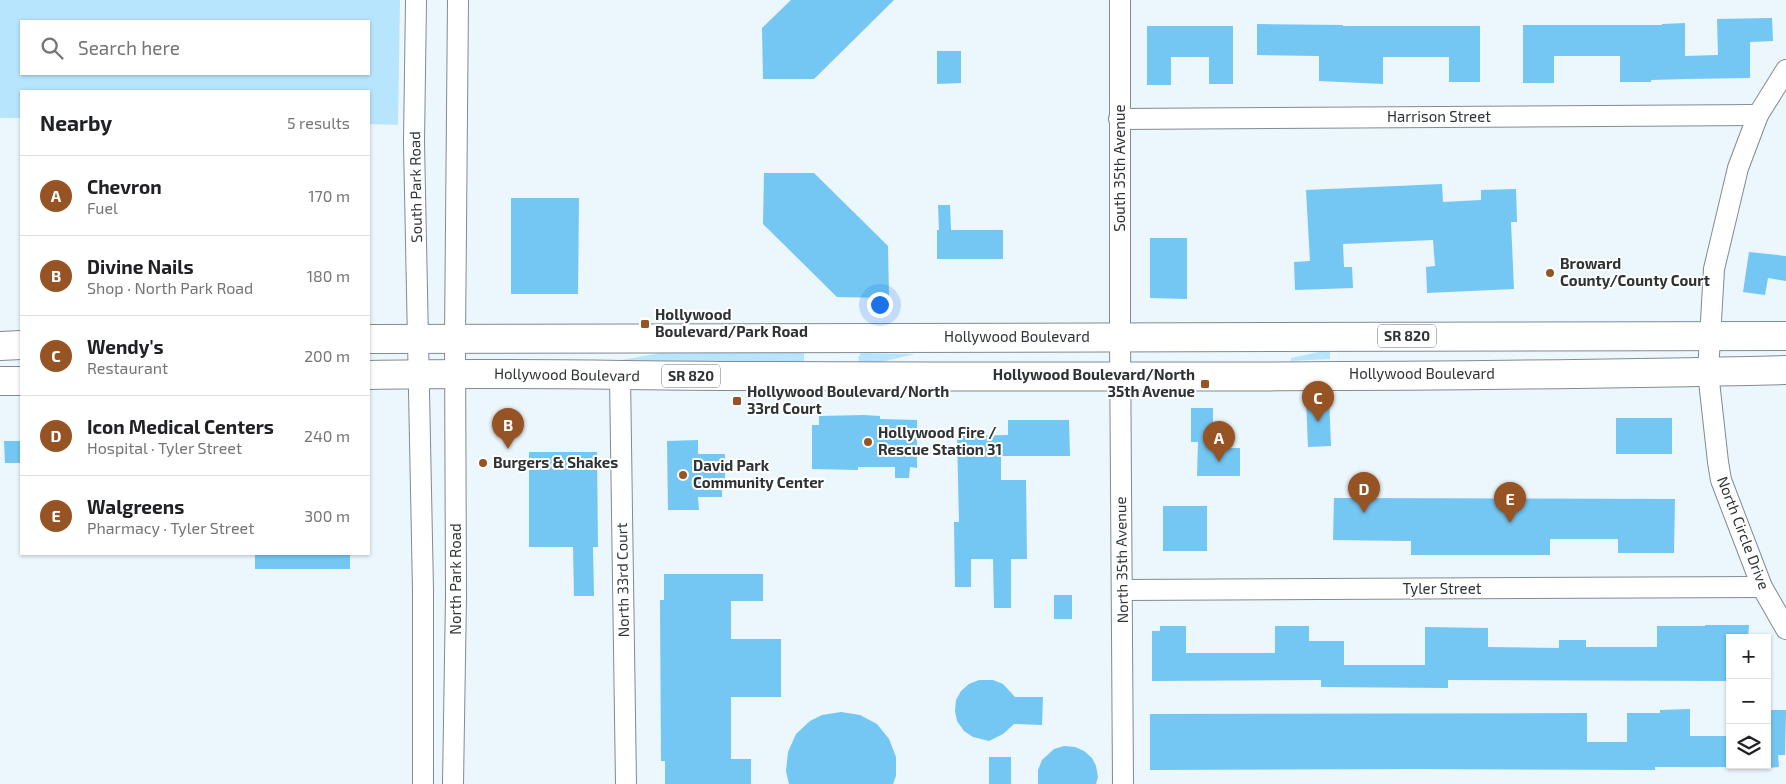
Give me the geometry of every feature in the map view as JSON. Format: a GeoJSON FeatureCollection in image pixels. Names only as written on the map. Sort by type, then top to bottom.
{"type":"FeatureCollection","features":[{"type":"Feature","properties":{"kind":"highway","name":"Hollywood Boulevard"},"geometry":{"type":"LineString","coordinates":[[370,339],[1786,336]]}},
{"type":"Feature","properties":{"kind":"highway"},"geometry":{"type":"LineString","coordinates":[[0,346],[20,345]]}},
{"type":"Feature","properties":{"kind":"highway","name":"Hollywood Boulevard"},"geometry":{"type":"LineString","coordinates":[[370,375],[456,373],[620,376],[1120,376],[1786,370]]}},
{"type":"Feature","properties":{"kind":"highway"},"geometry":{"type":"LineString","coordinates":[[0,381],[20,380]]}},
{"type":"Feature","properties":{"kind":"street","name":"South Park Road"},"geometry":{"type":"LineString","coordinates":[[416,0],[414,142],[420,374]]}},
{"type":"Feature","properties":{"kind":"street"},"geometry":{"type":"LineString","coordinates":[[456,373],[458,0]]}},
{"type":"Feature","properties":{"kind":"street","name":"South 35th Avenue"},"geometry":{"type":"LineString","coordinates":[[1120,0],[1120,337]]}},
{"type":"Feature","properties":{"kind":"street","name":"North Circle Drive"},"geometry":{"type":"LineString","coordinates":[[1786,70],[1758,115],[1738,168],[1714,268],[1708,372],[1721,480],[1762,587],[1786,629]]}},
{"type":"Feature","properties":{"kind":"street","name":"Harrison Street"},"geometry":{"type":"LineString","coordinates":[[1120,119],[1758,115]]}},
{"type":"Feature","properties":{"kind":"street","name":"North 35th Avenue"},"geometry":{"type":"LineString","coordinates":[[1120,337],[1124,784]]}},
{"type":"Feature","properties":{"kind":"street","name":"North Park Road"},"geometry":{"type":"LineString","coordinates":[[453,784],[456,616],[456,373]]}},
{"type":"Feature","properties":{"kind":"street"},"geometry":{"type":"LineString","coordinates":[[420,374],[423,784]]}},
{"type":"Feature","properties":{"kind":"street","name":"North 33rd Court"},"geometry":{"type":"LineString","coordinates":[[620,376],[626,784]]}},
{"type":"Feature","properties":{"kind":"street","name":"Tyler Street"},"geometry":{"type":"LineString","coordinates":[[1122,590],[1762,587]]}},
{"type":"Feature","properties":{"kind":"shaded area"},"geometry":{"type":"Polygon","coordinates":[[[0,0],[400,0],[398,125],[370,124],[370,90],[20,90],[20,118],[0,118],[0,0]]]}},
{"type":"Feature","properties":{"kind":"shaded area"},"geometry":{"type":"Polygon","coordinates":[[[690,348],[804,353],[804,362],[621,362],[621,360],[690,348]]]}},
{"type":"Feature","properties":{"kind":"shaded area"},"geometry":{"type":"Polygon","coordinates":[[[1323,351],[1330,352],[1330,359],[1291,361],[1291,358],[1323,351]]]}},
{"type":"Feature","properties":{"kind":"shaded area"},"geometry":{"type":"Polygon","coordinates":[[[861,353],[915,354],[881,362],[860,362],[858,358],[861,353]]]}},
{"type":"Feature","properties":{"kind":"building"},"geometry":{"type":"Polygon","coordinates":[[[791,0],[894,0],[814,79],[763,79],[762,28],[791,0]]]}},
{"type":"Feature","properties":{"kind":"building"},"geometry":{"type":"Polygon","coordinates":[[[1772,18],[1773,41],[1750,42],[1750,78],[1620,82],[1620,56],[1554,56],[1554,83],[1523,83],[1523,25],[1662,25],[1685,23],[1685,56],[1718,55],[1717,19],[1772,18]]]}},
{"type":"Feature","properties":{"kind":"building"},"geometry":{"type":"Polygon","coordinates":[[[1257,24],[1480,26],[1480,82],[1449,82],[1449,57],[1383,57],[1383,84],[1319,81],[1319,56],[1257,55],[1257,24]]]}},
{"type":"Feature","properties":{"kind":"building"},"geometry":{"type":"Polygon","coordinates":[[[1147,26],[1233,26],[1233,84],[1209,84],[1209,57],[1171,57],[1171,85],[1147,85],[1147,26]]]}},
{"type":"Feature","properties":{"kind":"building"},"geometry":{"type":"Polygon","coordinates":[[[937,51],[961,51],[961,83],[937,84],[937,51]]]}},
{"type":"Feature","properties":{"kind":"building"},"geometry":{"type":"Polygon","coordinates":[[[764,173],[814,173],[888,246],[889,298],[837,297],[763,224],[764,173]]]}},
{"type":"Feature","properties":{"kind":"building"},"geometry":{"type":"Polygon","coordinates":[[[1442,184],[1443,202],[1481,200],[1481,190],[1516,189],[1517,222],[1511,222],[1514,289],[1427,293],[1426,267],[1435,266],[1433,240],[1343,244],[1344,267],[1352,267],[1353,288],[1295,290],[1294,262],[1310,261],[1306,190],[1442,184]]]}},
{"type":"Feature","properties":{"kind":"building"},"geometry":{"type":"Polygon","coordinates":[[[511,198],[579,198],[578,294],[511,294],[511,198]]]}},
{"type":"Feature","properties":{"kind":"building"},"geometry":{"type":"Polygon","coordinates":[[[938,205],[950,205],[951,230],[1003,230],[1003,259],[937,259],[938,205]]]}},
{"type":"Feature","properties":{"kind":"building"},"geometry":{"type":"Polygon","coordinates":[[[1150,238],[1187,238],[1187,299],[1150,298],[1150,238]]]}},
{"type":"Feature","properties":{"kind":"building"},"geometry":{"type":"Polygon","coordinates":[[[1749,252],[1786,256],[1786,281],[1768,278],[1765,295],[1743,292],[1749,252]]]}},
{"type":"Feature","properties":{"kind":"building"},"geometry":{"type":"Polygon","coordinates":[[[1329,398],[1331,446],[1308,447],[1306,399],[1329,398]]]}},
{"type":"Feature","properties":{"kind":"building"},"geometry":{"type":"Polygon","coordinates":[[[1191,408],[1213,408],[1213,448],[1240,448],[1240,476],[1197,476],[1198,442],[1191,442],[1191,408]]]}},
{"type":"Feature","properties":{"kind":"building"},"geometry":{"type":"Polygon","coordinates":[[[819,416],[880,416],[880,419],[917,420],[917,468],[910,467],[909,478],[895,478],[895,467],[858,467],[858,470],[812,469],[812,425],[819,425],[819,416]]]}},
{"type":"Feature","properties":{"kind":"building"},"geometry":{"type":"Polygon","coordinates":[[[1616,418],[1672,418],[1672,454],[1616,454],[1616,418]]]}},
{"type":"Feature","properties":{"kind":"building"},"geometry":{"type":"Polygon","coordinates":[[[1008,420],[1069,420],[1070,456],[1001,456],[1001,480],[1026,480],[1027,559],[1011,559],[1011,608],[994,608],[993,559],[971,559],[971,587],[955,587],[954,522],[959,522],[957,436],[1008,435],[1008,420]]]}},
{"type":"Feature","properties":{"kind":"building","name":"David Park Community Center"},"geometry":{"type":"Polygon","coordinates":[[[698,440],[698,454],[725,454],[725,487],[722,487],[722,497],[698,497],[699,510],[668,510],[667,441],[698,440]]]}},
{"type":"Feature","properties":{"kind":"building"},"geometry":{"type":"Polygon","coordinates":[[[4,441],[20,441],[20,463],[5,463],[4,441]]]}},
{"type":"Feature","properties":{"kind":"building"},"geometry":{"type":"Polygon","coordinates":[[[529,452],[597,452],[598,547],[593,547],[594,596],[574,596],[573,547],[529,547],[529,452]]]}},
{"type":"Feature","properties":{"kind":"building"},"geometry":{"type":"Polygon","coordinates":[[[1334,498],[1675,499],[1674,553],[1618,553],[1618,539],[1550,539],[1550,555],[1411,555],[1411,541],[1333,540],[1334,498]]]}},
{"type":"Feature","properties":{"kind":"building"},"geometry":{"type":"Polygon","coordinates":[[[1163,506],[1207,506],[1207,551],[1163,551],[1163,506]]]}},
{"type":"Feature","properties":{"kind":"building"},"geometry":{"type":"Polygon","coordinates":[[[255,555],[350,555],[350,569],[255,569],[255,555]]]}},
{"type":"Feature","properties":{"kind":"building"},"geometry":{"type":"Polygon","coordinates":[[[664,574],[763,574],[763,601],[731,601],[731,639],[781,639],[781,697],[731,697],[731,759],[751,759],[751,784],[665,784],[665,761],[661,761],[660,600],[664,600],[664,574]]]}},
{"type":"Feature","properties":{"kind":"building"},"geometry":{"type":"Polygon","coordinates":[[[1054,595],[1072,595],[1072,619],[1054,619],[1054,595]]]}},
{"type":"Feature","properties":{"kind":"building"},"geometry":{"type":"Polygon","coordinates":[[[1749,625],[1748,634],[1726,634],[1726,681],[1448,680],[1448,688],[1321,687],[1321,680],[1152,681],[1152,631],[1160,631],[1160,626],[1186,626],[1186,653],[1275,653],[1275,626],[1309,626],[1309,641],[1344,641],[1344,665],[1425,665],[1425,627],[1488,628],[1488,647],[1559,648],[1559,640],[1586,640],[1586,647],[1657,647],[1657,626],[1749,625]]]}},
{"type":"Feature","properties":{"kind":"building"},"geometry":{"type":"Polygon","coordinates":[[[979,680],[993,680],[1003,684],[1015,697],[1043,697],[1042,725],[1014,724],[1003,734],[989,741],[973,737],[964,731],[957,721],[955,711],[956,700],[961,691],[969,684],[979,680]]]}},
{"type":"Feature","properties":{"kind":"building"},"geometry":{"type":"Polygon","coordinates":[[[1690,709],[1690,736],[1726,736],[1726,767],[1655,767],[1655,770],[1150,770],[1150,714],[1587,713],[1587,742],[1627,742],[1627,713],[1660,713],[1660,710],[1690,709]]]}},
{"type":"Feature","properties":{"kind":"building"},"geometry":{"type":"Polygon","coordinates":[[[1771,710],[1786,710],[1785,755],[1778,755],[1779,767],[1771,768],[1771,710]]]}},
{"type":"Feature","properties":{"kind":"building"},"geometry":{"type":"Polygon","coordinates":[[[841,712],[860,715],[877,724],[889,739],[896,757],[896,776],[893,784],[789,784],[786,771],[788,752],[796,734],[810,721],[822,715],[841,712]]]}},
{"type":"Feature","properties":{"kind":"building"},"geometry":{"type":"Polygon","coordinates":[[[1064,746],[1075,747],[1084,751],[1092,758],[1098,777],[1096,784],[1038,784],[1038,770],[1042,760],[1054,749],[1064,746]]]}},
{"type":"Feature","properties":{"kind":"building"},"geometry":{"type":"Polygon","coordinates":[[[989,757],[1011,757],[1011,784],[989,784],[989,757]]]}},
{"type":"Feature","properties":{"kind":"place","name":"Broward County/County Court"},"geometry":{"type":"Point","coordinates":[1550,273]}},
{"type":"Feature","properties":{"kind":"place","name":"Hollywood Boulevard/Park Road"},"geometry":{"type":"Point","coordinates":[645,324]}},
{"type":"Feature","properties":{"kind":"place","name":"Hollywood Boulevard/North 35th Avenue"},"geometry":{"type":"Point","coordinates":[1205,384]}},
{"type":"Feature","properties":{"kind":"place","name":"Hollywood Boulevard/North 33rd Court"},"geometry":{"type":"Point","coordinates":[737,401]}},
{"type":"Feature","properties":{"kind":"place","name":"Wendy's"},"geometry":{"type":"Point","coordinates":[1318,422]}},
{"type":"Feature","properties":{"kind":"place","name":"Hollywood Fire / Rescue Station 31"},"geometry":{"type":"Point","coordinates":[868,442]}},
{"type":"Feature","properties":{"kind":"place","name":"Divine Nails"},"geometry":{"type":"Point","coordinates":[508,449]}},
{"type":"Feature","properties":{"kind":"place","name":"Chevron"},"geometry":{"type":"Point","coordinates":[1219,462]}},
{"type":"Feature","properties":{"kind":"place","name":"Burgers & Shakes"},"geometry":{"type":"Point","coordinates":[483,463]}},
{"type":"Feature","properties":{"kind":"place","name":"David Park Community Center"},"geometry":{"type":"Point","coordinates":[683,475]}},
{"type":"Feature","properties":{"kind":"place","name":"Icon Medical Centers"},"geometry":{"type":"Point","coordinates":[1364,513]}},
{"type":"Feature","properties":{"kind":"place","name":"Walgreens"},"geometry":{"type":"Point","coordinates":[1510,523]}}]}
